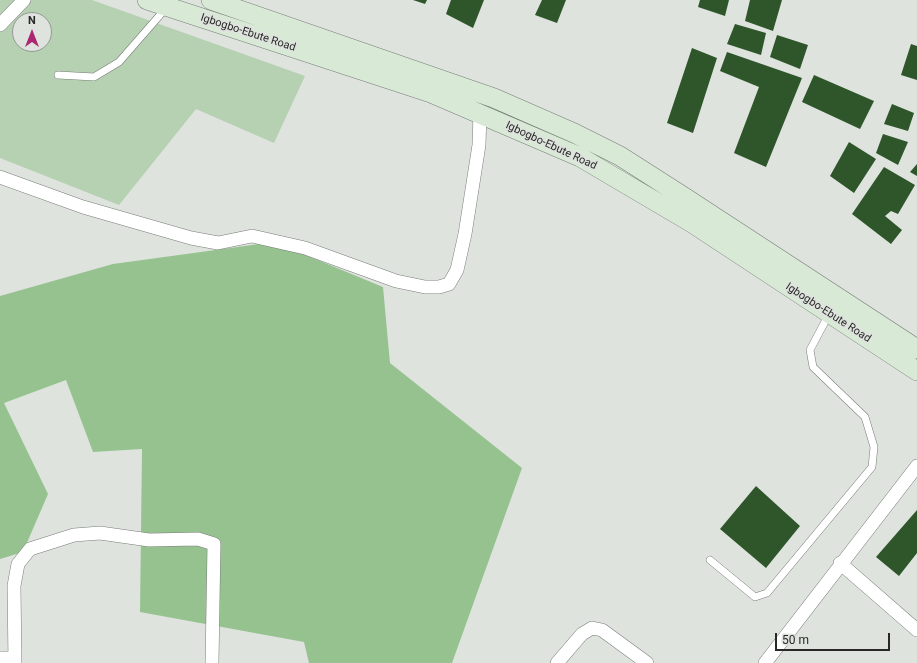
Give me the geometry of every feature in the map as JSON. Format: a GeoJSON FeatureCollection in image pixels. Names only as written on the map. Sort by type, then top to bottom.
{"type":"FeatureCollection","features":[{"type":"Feature","properties":{"kind":"main road","name":"Igbogbo-Ebute Road"},"geometry":{"type":"LineString","coordinates":[[147,0],[431,93],[580,157],[692,223],[917,371]]}},
{"type":"Feature","properties":{"kind":"main road","name":"Igbogbo-Ebute Road"},"geometry":{"type":"LineString","coordinates":[[211,0],[494,98],[574,132],[620,156],[917,349]]}},
{"type":"Feature","properties":{"kind":"street"},"geometry":{"type":"LineString","coordinates":[[0,26],[24,0]]}},
{"type":"Feature","properties":{"kind":"street"},"geometry":{"type":"LineString","coordinates":[[0,177],[83,207],[208,242],[218,243],[252,236],[305,248],[396,281],[424,287],[439,287],[448,284],[457,270],[465,234],[479,144],[480,113]]}},
{"type":"Feature","properties":{"kind":"street"},"geometry":{"type":"LineString","coordinates":[[765,663],[840,563],[917,466]]}},
{"type":"Feature","properties":{"kind":"street"},"geometry":{"type":"LineString","coordinates":[[0,658],[15,661],[14,586],[18,564],[30,549],[74,535],[100,533],[149,540],[198,539],[214,544],[212,663]]}},
{"type":"Feature","properties":{"kind":"street"},"geometry":{"type":"LineString","coordinates":[[840,563],[917,630]]}},
{"type":"Feature","properties":{"kind":"street"},"geometry":{"type":"LineString","coordinates":[[557,663],[582,634],[592,628],[602,630],[647,663]]}},
{"type":"Feature","properties":{"kind":"lane"},"geometry":{"type":"LineString","coordinates":[[58,75],[94,77],[119,62],[167,7]]}},
{"type":"Feature","properties":{"kind":"lane"},"geometry":{"type":"LineString","coordinates":[[710,560],[756,597],[767,593],[872,466],[874,447],[865,417],[813,367],[810,350],[830,314]]}},
{"type":"Feature","properties":{"kind":"green space"},"geometry":{"type":"Polygon","coordinates":[[[0,0],[92,0],[305,76],[274,143],[196,109],[119,205],[0,158],[0,0]]]}},
{"type":"Feature","properties":{"kind":"green space"},"geometry":{"type":"Polygon","coordinates":[[[274,242],[383,287],[390,363],[522,468],[452,663],[309,663],[304,642],[140,612],[142,449],[93,452],[66,380],[4,403],[48,494],[23,552],[0,559],[0,296],[113,264],[274,242]]]}},
{"type":"Feature","properties":{"kind":"building"},"geometry":{"type":"Polygon","coordinates":[[[413,0],[427,0],[425,4],[413,0]]]}},
{"type":"Feature","properties":{"kind":"building"},"geometry":{"type":"Polygon","coordinates":[[[451,0],[484,0],[473,28],[446,14],[451,0]]]}},
{"type":"Feature","properties":{"kind":"building"},"geometry":{"type":"Polygon","coordinates":[[[542,0],[566,0],[557,23],[535,15],[542,0]]]}},
{"type":"Feature","properties":{"kind":"building"},"geometry":{"type":"Polygon","coordinates":[[[700,0],[729,0],[725,16],[698,7],[700,0]]]}},
{"type":"Feature","properties":{"kind":"building"},"geometry":{"type":"Polygon","coordinates":[[[750,0],[782,0],[773,31],[745,21],[750,0]]]}},
{"type":"Feature","properties":{"kind":"building"},"geometry":{"type":"Polygon","coordinates":[[[735,24],[766,33],[761,55],[727,44],[735,24]]]}},
{"type":"Feature","properties":{"kind":"building"},"geometry":{"type":"Polygon","coordinates":[[[777,35],[808,45],[800,69],[770,57],[777,35]]]}},
{"type":"Feature","properties":{"kind":"building"},"geometry":{"type":"Polygon","coordinates":[[[911,44],[917,46],[917,80],[901,75],[911,44]]]}},
{"type":"Feature","properties":{"kind":"building"},"geometry":{"type":"Polygon","coordinates":[[[692,48],[717,58],[693,133],[667,123],[692,48]]]}},
{"type":"Feature","properties":{"kind":"building"},"geometry":{"type":"Polygon","coordinates":[[[727,52],[802,78],[766,167],[734,153],[759,87],[720,71],[727,52]]]}},
{"type":"Feature","properties":{"kind":"building"},"geometry":{"type":"Polygon","coordinates":[[[814,75],[874,101],[860,129],[802,102],[814,75]]]}},
{"type":"Feature","properties":{"kind":"building"},"geometry":{"type":"Polygon","coordinates":[[[892,104],[914,113],[908,131],[884,124],[892,104]]]}},
{"type":"Feature","properties":{"kind":"building"},"geometry":{"type":"Polygon","coordinates":[[[883,134],[908,142],[898,165],[876,153],[883,134]]]}},
{"type":"Feature","properties":{"kind":"building"},"geometry":{"type":"Polygon","coordinates":[[[849,142],[876,159],[854,193],[830,176],[849,142]]]}},
{"type":"Feature","properties":{"kind":"building"},"geometry":{"type":"Polygon","coordinates":[[[917,164],[917,176],[910,172],[917,164]]]}},
{"type":"Feature","properties":{"kind":"building"},"geometry":{"type":"Polygon","coordinates":[[[884,167],[915,185],[898,214],[891,211],[885,216],[902,230],[891,244],[852,214],[884,167]]]}},
{"type":"Feature","properties":{"kind":"building"},"geometry":{"type":"Polygon","coordinates":[[[756,486],[800,526],[766,568],[720,529],[756,486]]]}},
{"type":"Feature","properties":{"kind":"building"},"geometry":{"type":"Polygon","coordinates":[[[917,510],[917,553],[899,576],[876,557],[917,510]]]}}]}
